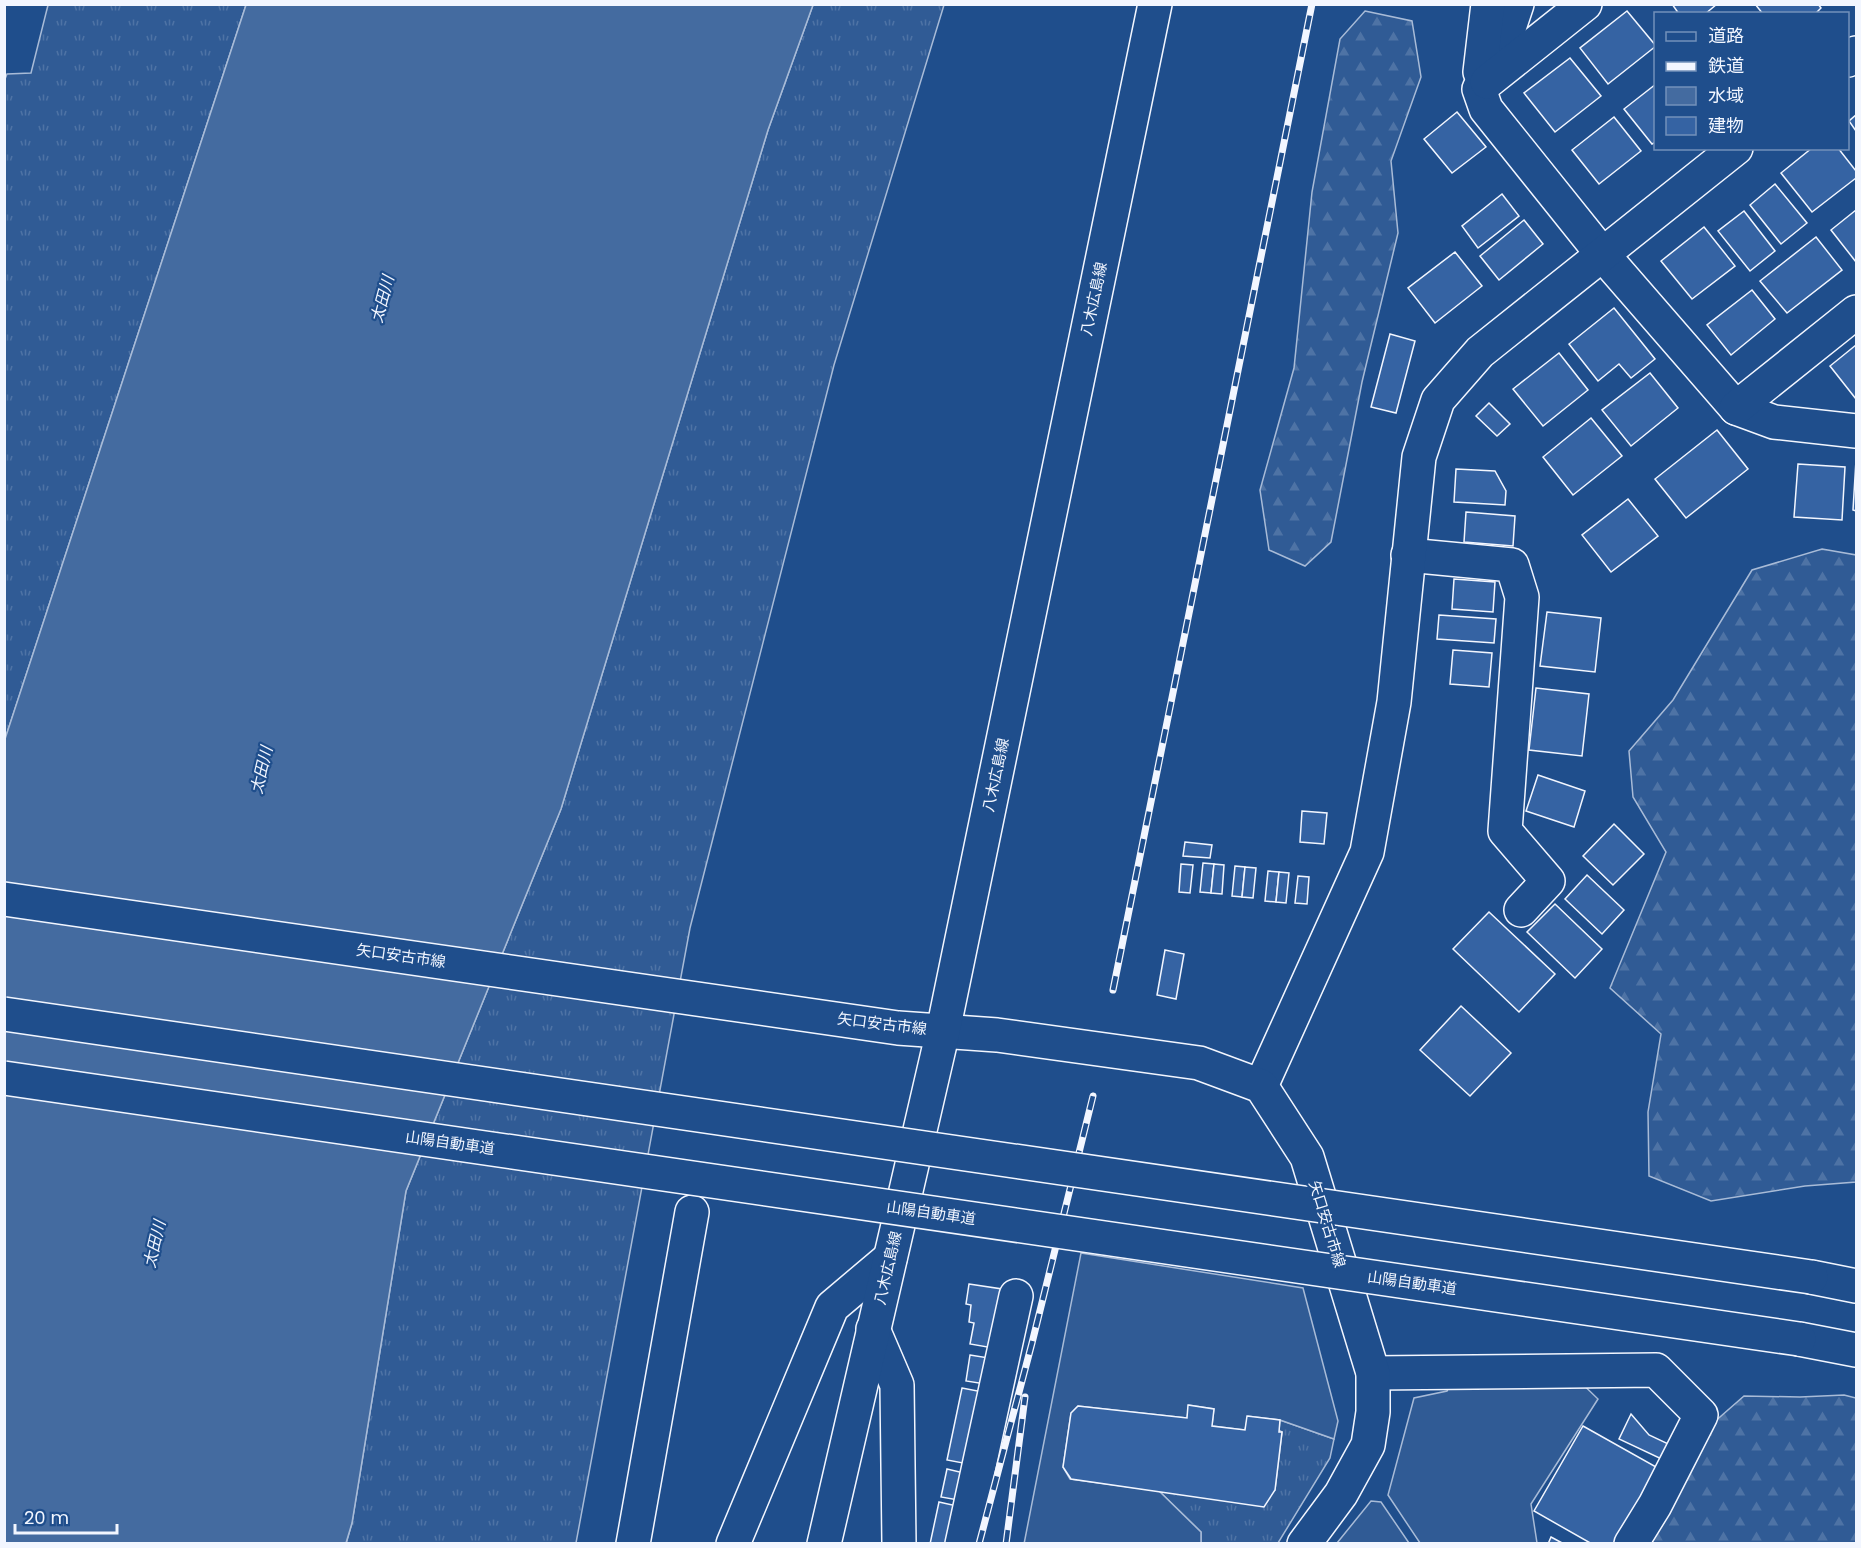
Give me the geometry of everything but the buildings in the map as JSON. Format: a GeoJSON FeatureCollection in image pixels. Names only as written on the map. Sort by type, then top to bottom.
{"type":"FeatureCollection","features":[{"type":"Feature","properties":{"kind":"main road","name":"八木広島線"},"geometry":{"type":"LineString","coordinates":[[824,1544],[943,1031],[1155,4]]}},
{"type":"Feature","properties":{"kind":"main road"},"geometry":{"type":"LineString","coordinates":[[1488,4],[1479,88],[1486,109],[1603,255],[1736,408],[1774,422],[1857,431]]}},
{"type":"Feature","properties":{"kind":"main road"},"geometry":{"type":"LineString","coordinates":[[1479,88],[1506,37],[1517,4]]}},
{"type":"Feature","properties":{"kind":"main road"},"geometry":{"type":"LineString","coordinates":[[1479,88],[1585,4]]}},
{"type":"Feature","properties":{"kind":"main road"},"geometry":{"type":"LineString","coordinates":[[1261,1086],[1367,852],[1394,702],[1419,457],[1438,400],[1479,352],[1734,150]]}},
{"type":"Feature","properties":{"kind":"main road"},"geometry":{"type":"LineString","coordinates":[[1736,408],[1857,312]]}},
{"type":"Feature","properties":{"kind":"main road"},"geometry":{"type":"LineString","coordinates":[[1408,555],[1512,565],[1522,597],[1505,831],[1548,881],[1521,910]]}},
{"type":"Feature","properties":{"kind":"main road","name":"矢口安古市線"},"geometry":{"type":"LineString","coordinates":[[4,899],[898,1028],[997,1035],[1199,1063],[1261,1086],[1307,1157],[1373,1373],[1373,1412],[1368,1446],[1341,1494],[1304,1544]]}},
{"type":"Feature","properties":{"kind":"main road"},"geometry":{"type":"LineString","coordinates":[[4,1014],[1811,1277],[1857,1286]]}},
{"type":"Feature","properties":{"kind":"main road","name":"山陽自動車道"},"geometry":{"type":"LineString","coordinates":[[4,1078],[1857,1350]]}},
{"type":"Feature","properties":{"kind":"main road"},"geometry":{"type":"LineString","coordinates":[[633,1544],[692,1212]]}},
{"type":"Feature","properties":{"kind":"main road"},"geometry":{"type":"LineString","coordinates":[[733,1544],[832,1307],[890,1258]]}},
{"type":"Feature","properties":{"kind":"main road"},"geometry":{"type":"LineString","coordinates":[[962,1544],[1016,1296]]}},
{"type":"Feature","properties":{"kind":"main road"},"geometry":{"type":"LineString","coordinates":[[873,1329],[897,1385],[899,1544]]}},
{"type":"Feature","properties":{"kind":"main road"},"geometry":{"type":"LineString","coordinates":[[1373,1373],[1656,1370],[1701,1415],[1631,1544]]}},
{"type":"Feature","properties":{"kind":"green space"},"geometry":{"type":"Polygon","coordinates":[[[48,5],[246,5],[5,739],[5,79],[7,74],[31,73],[48,5]]]}},
{"type":"Feature","properties":{"kind":"green space"},"geometry":{"type":"Polygon","coordinates":[[[813,5],[944,5],[834,365],[690,928],[576,1543],[346,1544],[352,1523],[406,1191],[561,809],[768,130],[813,5]]]}},
{"type":"Feature","properties":{"kind":"green space"},"geometry":{"type":"Polygon","coordinates":[[[1365,11],[1412,21],[1421,77],[1391,161],[1398,233],[1362,382],[1331,542],[1305,566],[1269,550],[1260,490],[1294,368],[1312,192],[1340,39],[1365,11]]]}},
{"type":"Feature","properties":{"kind":"green space"},"geometry":{"type":"Polygon","coordinates":[[[1822,549],[1856,555],[1856,1182],[1805,1186],[1711,1201],[1649,1176],[1648,1112],[1661,1034],[1610,988],[1666,852],[1633,797],[1629,751],[1673,700],[1752,570],[1822,549]]]}},
{"type":"Feature","properties":{"kind":"green space"},"geometry":{"type":"Polygon","coordinates":[[[1844,1395],[1856,1398],[1856,1543],[1636,1544],[1704,1431],[1744,1396],[1844,1395]]]}},
{"type":"Feature","properties":{"kind":"green space"},"geometry":{"type":"Polygon","coordinates":[[[1280,1420],[1334,1439],[1330,1458],[1278,1543],[1201,1543],[1201,1532],[1159,1491],[1275,1490],[1282,1432],[1279,1430],[1280,1420]]]}},
{"type":"Feature","properties":{"kind":"shaded area"},"geometry":{"type":"Polygon","coordinates":[[[1081,1253],[1303,1288],[1338,1421],[1334,1439],[1280,1420],[1248,1416],[1245,1430],[1212,1426],[1214,1409],[1189,1405],[1187,1418],[1078,1406],[1071,1413],[1063,1467],[1070,1479],[1159,1491],[1201,1532],[1201,1543],[1024,1544],[1081,1253]]]}},
{"type":"Feature","properties":{"kind":"shaded area"},"geometry":{"type":"Polygon","coordinates":[[[1455,1372],[1571,1373],[1598,1399],[1531,1504],[1537,1543],[1420,1543],[1388,1495],[1414,1398],[1447,1391],[1455,1372]]]}},
{"type":"Feature","properties":{"kind":"shaded area"},"geometry":{"type":"Polygon","coordinates":[[[1371,1501],[1381,1502],[1409,1543],[1337,1543],[1371,1501]]]}},
{"type":"Feature","properties":{"kind":"water","name":"太田川"},"geometry":{"type":"Polygon","coordinates":[[[246,5],[813,5],[768,130],[561,809],[406,1191],[352,1523],[346,1543],[5,1544],[5,739],[246,5]]]}},
{"type":"Feature","properties":{"kind":"railway"},"geometry":{"type":"LineString","coordinates":[[1113,990],[1312,4]]}},
{"type":"Feature","properties":{"kind":"railway"},"geometry":{"type":"LineString","coordinates":[[979,1544],[1093,1096]]}},
{"type":"Feature","properties":{"kind":"railway"},"geometry":{"type":"LineString","coordinates":[[1006,1544],[1025,1397]]}}]}
